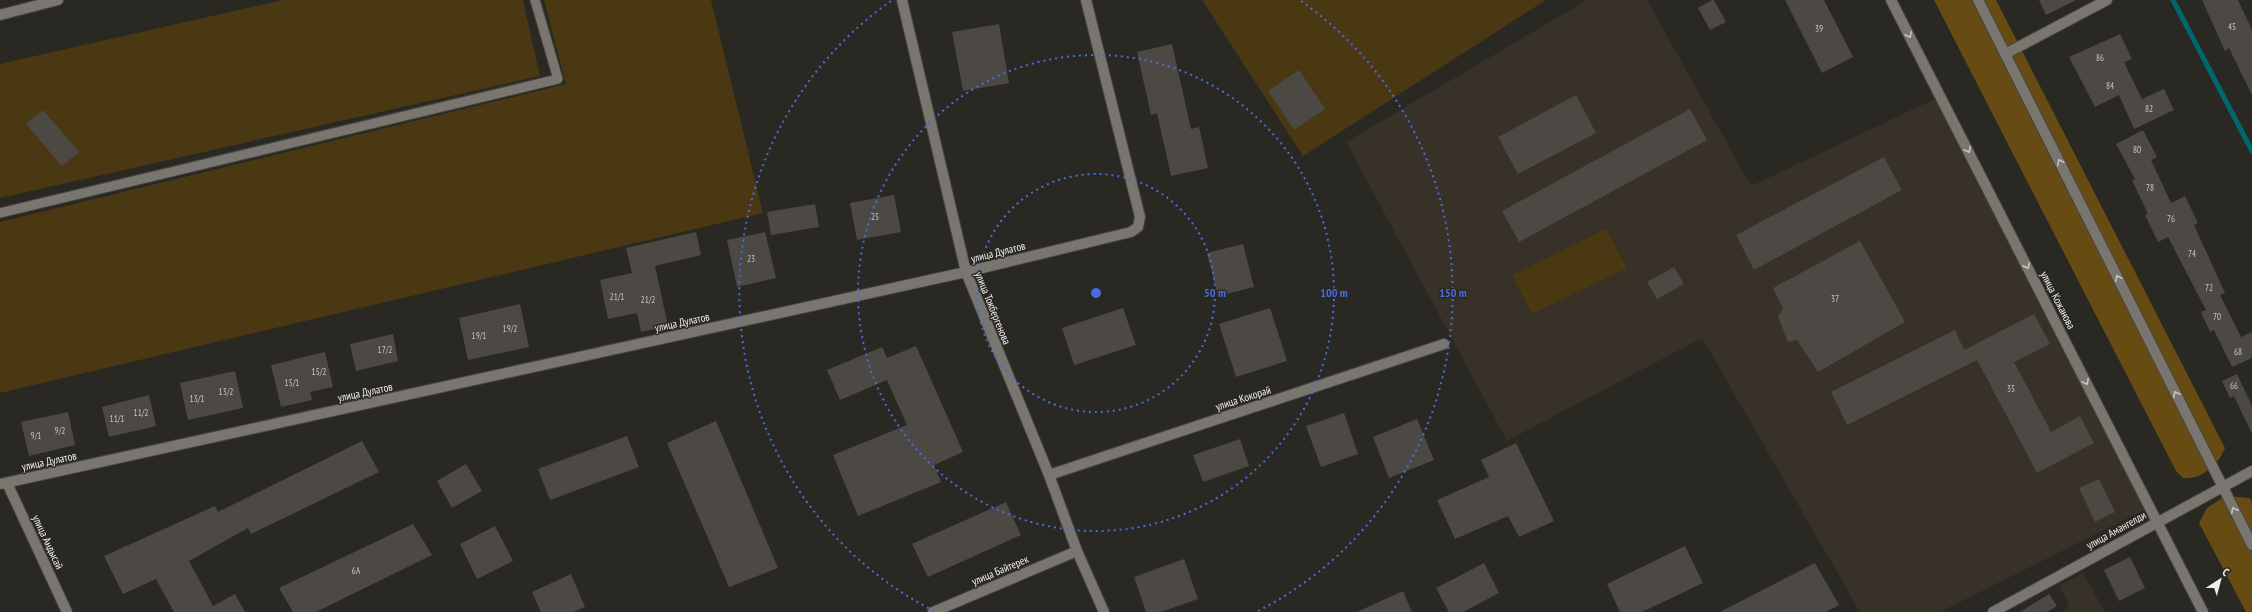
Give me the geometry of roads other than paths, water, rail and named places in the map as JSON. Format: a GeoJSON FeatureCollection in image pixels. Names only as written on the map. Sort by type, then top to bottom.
{"type":"FeatureCollection","features":[{"type":"Feature","properties":{"kind":"street"},"geometry":{"type":"LineString","coordinates":[[0,15],[29,4],[58,0]]}},
{"type":"Feature","properties":{"kind":"street","name":"улица Токбергенова"},"geometry":{"type":"LineString","coordinates":[[902,0],[966,272],[1049,475],[1077,551],[1104,612]]}},
{"type":"Feature","properties":{"kind":"street","name":"улица Дулатов"},"geometry":{"type":"LineString","coordinates":[[4,484],[966,272],[1131,232],[1138,227],[1140,217],[1086,0]]}},
{"type":"Feature","properties":{"kind":"street","name":"улица Кожанова"},"geometry":{"type":"LineString","coordinates":[[1891,0],[2158,521],[2203,612]]}},
{"type":"Feature","properties":{"kind":"street"},"geometry":{"type":"LineString","coordinates":[[1978,0],[2252,545]]}},
{"type":"Feature","properties":{"kind":"street"},"geometry":{"type":"LineString","coordinates":[[2006,54],[2107,0]]}},
{"type":"Feature","properties":{"kind":"street","name":"улица Кокорай"},"geometry":{"type":"LineString","coordinates":[[1049,475],[1444,344]]}},
{"type":"Feature","properties":{"kind":"street","name":"улица Амангелди"},"geometry":{"type":"LineString","coordinates":[[1993,612],[2252,471]]}},
{"type":"Feature","properties":{"kind":"street","name":"улица Андысай"},"geometry":{"type":"LineString","coordinates":[[4,484],[67,612]]}},
{"type":"Feature","properties":{"kind":"street","name":"улица Байтерек"},"geometry":{"type":"LineString","coordinates":[[933,612],[1077,551]]}},
{"type":"Feature","properties":{"kind":"lane"},"geometry":{"type":"LineString","coordinates":[[0,214],[558,79],[535,0]]}},
{"type":"Feature","properties":{"kind":"waterway"},"geometry":{"type":"LineString","coordinates":[[2173,0],[2252,151]]}}]}
